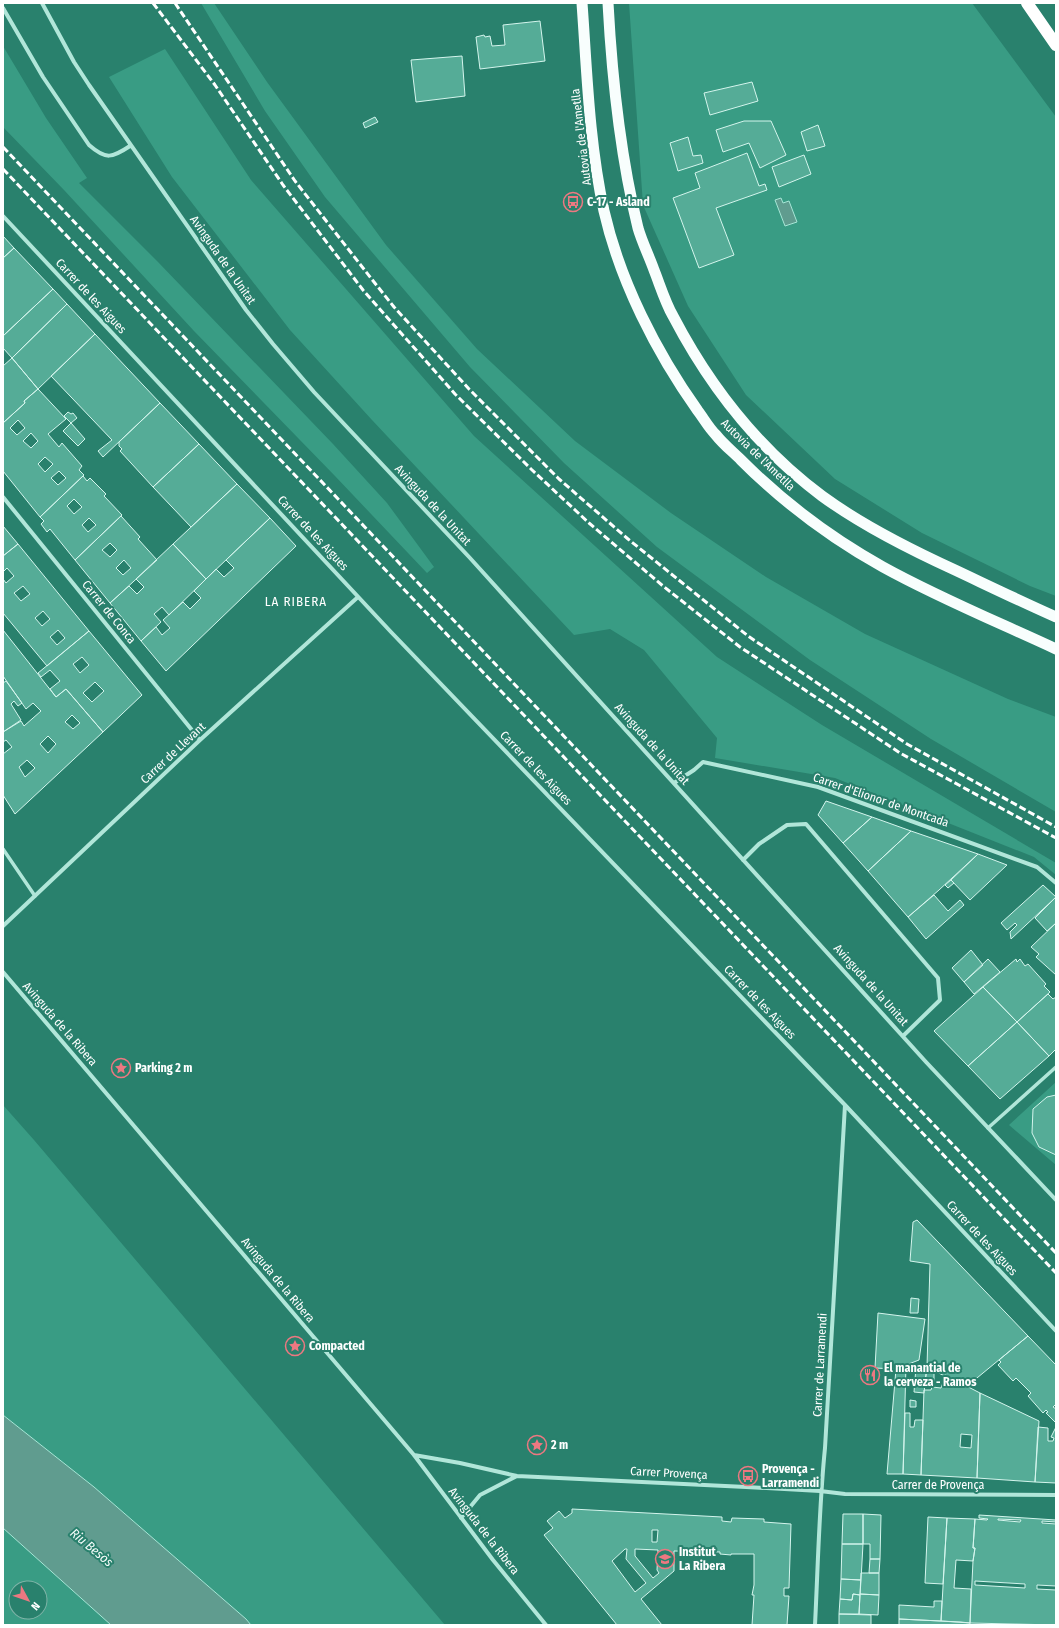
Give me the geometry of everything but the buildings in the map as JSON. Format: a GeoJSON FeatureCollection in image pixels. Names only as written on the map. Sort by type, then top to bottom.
{"type":"FeatureCollection","features":[{"type":"Feature","properties":{"kind":"highway","name":"Autovia de l'Ametlla"},"geometry":{"type":"LineString","coordinates":[[582,3],[592,138],[604,212],[634,300],[654,340],[680,386],[716,435],[752,471],[794,508],[831,535],[883,567],[934,593],[1056,649]]}},
{"type":"Feature","properties":{"kind":"highway","name":"Autovia de l'Ametlla"},"geometry":{"type":"LineString","coordinates":[[608,3],[617,108],[628,184],[639,230],[672,315],[721,393],[748,427],[781,461],[822,496],[869,526],[906,547],[1056,617]]}},
{"type":"Feature","properties":{"kind":"highway"},"geometry":{"type":"LineString","coordinates":[[1027,3],[1056,45]]}},
{"type":"Feature","properties":{"kind":"street","name":"Avinguda de la Unitat"},"geometry":{"type":"LineString","coordinates":[[42,3],[74,62],[130,146],[246,310],[273,344],[314,392],[470,558],[903,1036],[1056,1200]]}},
{"type":"Feature","properties":{"kind":"street"},"geometry":{"type":"LineString","coordinates":[[3,8],[43,77],[89,145],[97,152],[106,156],[117,155],[130,146]]}},
{"type":"Feature","properties":{"kind":"street","name":"Carrer de les Aigues"},"geometry":{"type":"LineString","coordinates":[[3,216],[358,597],[845,1105],[1056,1331]]}},
{"type":"Feature","properties":{"kind":"street","name":"Carrer de Conca"},"geometry":{"type":"LineString","coordinates":[[3,497],[200,740]]}},
{"type":"Feature","properties":{"kind":"street","name":"Carrer de Llevant"},"geometry":{"type":"LineString","coordinates":[[3,926],[200,740],[358,597]]}},
{"type":"Feature","properties":{"kind":"street","name":"Carrer d'Elionor de Montcada"},"geometry":{"type":"LineString","coordinates":[[674,784],[703,762],[818,787],[1037,867],[1056,883]]}},
{"type":"Feature","properties":{"kind":"street","name":"Avinguda de la Unitat"},"geometry":{"type":"LineString","coordinates":[[743,860],[759,844],[787,825],[806,824],[938,978],[940,1000],[903,1036]]}},
{"type":"Feature","properties":{"kind":"street"},"geometry":{"type":"LineString","coordinates":[[3,849],[36,896]]}},
{"type":"Feature","properties":{"kind":"street","name":"Avinguda de la Ribera"},"geometry":{"type":"LineString","coordinates":[[3,972],[414,1454],[461,1518],[546,1625]]}},
{"type":"Feature","properties":{"kind":"street"},"geometry":{"type":"LineString","coordinates":[[988,1128],[1056,1067]]}},
{"type":"Feature","properties":{"kind":"street","name":"Carrer de Larramendi"},"geometry":{"type":"LineString","coordinates":[[815,1625],[821,1515],[820,1492],[826,1440],[845,1105]]}},
{"type":"Feature","properties":{"kind":"street","name":"Carrer Provença"},"geometry":{"type":"LineString","coordinates":[[414,1454],[460,1462],[517,1476],[820,1492]]}},
{"type":"Feature","properties":{"kind":"street"},"geometry":{"type":"LineString","coordinates":[[461,1518],[480,1495],[517,1476]]}},
{"type":"Feature","properties":{"kind":"street","name":"Carrer de Provença"},"geometry":{"type":"LineString","coordinates":[[820,1492],[845,1494],[1056,1495]]}},
{"type":"Feature","properties":{"kind":"green space"},"geometry":{"type":"Polygon","coordinates":[[[201,3],[214,3],[267,82],[386,245],[477,349],[575,441],[671,513],[766,577],[865,634],[1008,699],[1056,717],[1056,812],[931,739],[810,660],[657,547],[564,463],[470,367],[325,197],[265,111],[201,3]]]}},
{"type":"Feature","properties":{"kind":"green space"},"geometry":{"type":"Polygon","coordinates":[[[629,3],[972,3],[1056,117],[1056,596],[1030,586],[922,533],[835,479],[746,395],[688,306],[643,205],[629,3]]]}},
{"type":"Feature","properties":{"kind":"green space"},"geometry":{"type":"Polygon","coordinates":[[[3,46],[46,118],[87,178],[79,183],[158,262],[333,444],[387,503],[434,567],[427,573],[194,331],[64,190],[3,127],[3,46]]]}},
{"type":"Feature","properties":{"kind":"green space"},"geometry":{"type":"Polygon","coordinates":[[[165,49],[251,180],[474,436],[717,657],[822,725],[1056,863],[1056,875],[1034,857],[835,778],[715,758],[717,738],[644,650],[610,629],[574,635],[372,420],[290,330],[172,177],[109,77],[165,49]]]}},
{"type":"Feature","properties":{"kind":"green space"},"geometry":{"type":"Polygon","coordinates":[[[1056,1082],[1056,1165],[1009,1125],[1056,1082]]]}},
{"type":"Feature","properties":{"kind":"green space"},"geometry":{"type":"Polygon","coordinates":[[[3,1105],[445,1625],[251,1625],[246,1619],[94,1487],[3,1415],[3,1105]]]}},
{"type":"Feature","properties":{"kind":"green space"},"geometry":{"type":"Polygon","coordinates":[[[3,1528],[111,1625],[3,1625],[3,1528]]]}},
{"type":"Feature","properties":{"kind":"water"},"geometry":{"type":"Polygon","coordinates":[[[781,198],[783,203],[789,201],[797,222],[785,226],[775,200],[781,198]]]}},
{"type":"Feature","properties":{"kind":"water","name":"Riu Besòs"},"geometry":{"type":"Polygon","coordinates":[[[3,1415],[94,1487],[246,1619],[251,1625],[111,1625],[3,1528],[3,1415]]]}},
{"type":"Feature","properties":{"kind":"railway"},"geometry":{"type":"LineString","coordinates":[[153,3],[215,85],[283,185],[363,290],[455,394],[531,469],[589,523],[663,586],[740,647],[900,753],[1056,838]]}},
{"type":"Feature","properties":{"kind":"railway"},"geometry":{"type":"LineString","coordinates":[[175,3],[295,181],[394,307],[469,389],[559,479],[628,539],[748,636],[907,744],[1056,827]]}},
{"type":"Feature","properties":{"kind":"railway"},"geometry":{"type":"LineString","coordinates":[[3,147],[1056,1253]]}},
{"type":"Feature","properties":{"kind":"railway"},"geometry":{"type":"LineString","coordinates":[[3,169],[1056,1273]]}},
{"type":"Feature","properties":{"kind":"place","name":"C-17 - Asland"},"geometry":{"type":"Point","coordinates":[573,202]}},
{"type":"Feature","properties":{"kind":"place","name":"Parking 2 m"},"geometry":{"type":"Point","coordinates":[121,1068]}},
{"type":"Feature","properties":{"kind":"place","name":"Compacted"},"geometry":{"type":"Point","coordinates":[295,1346]}},
{"type":"Feature","properties":{"kind":"place","name":"El manantial de la cerveza - Ramos"},"geometry":{"type":"Point","coordinates":[870,1375]}},
{"type":"Feature","properties":{"kind":"place","name":"2 m"},"geometry":{"type":"Point","coordinates":[537,1445]}},
{"type":"Feature","properties":{"kind":"place","name":"Provença - Larramendi"},"geometry":{"type":"Point","coordinates":[748,1476]}},
{"type":"Feature","properties":{"kind":"place","name":"Institut La Ribera"},"geometry":{"type":"Point","coordinates":[665,1559]}},
{"type":"Feature","properties":{"kind":"district","name":"LA RIBERA"},"geometry":{"type":"Point","coordinates":[296,601]}}]}
